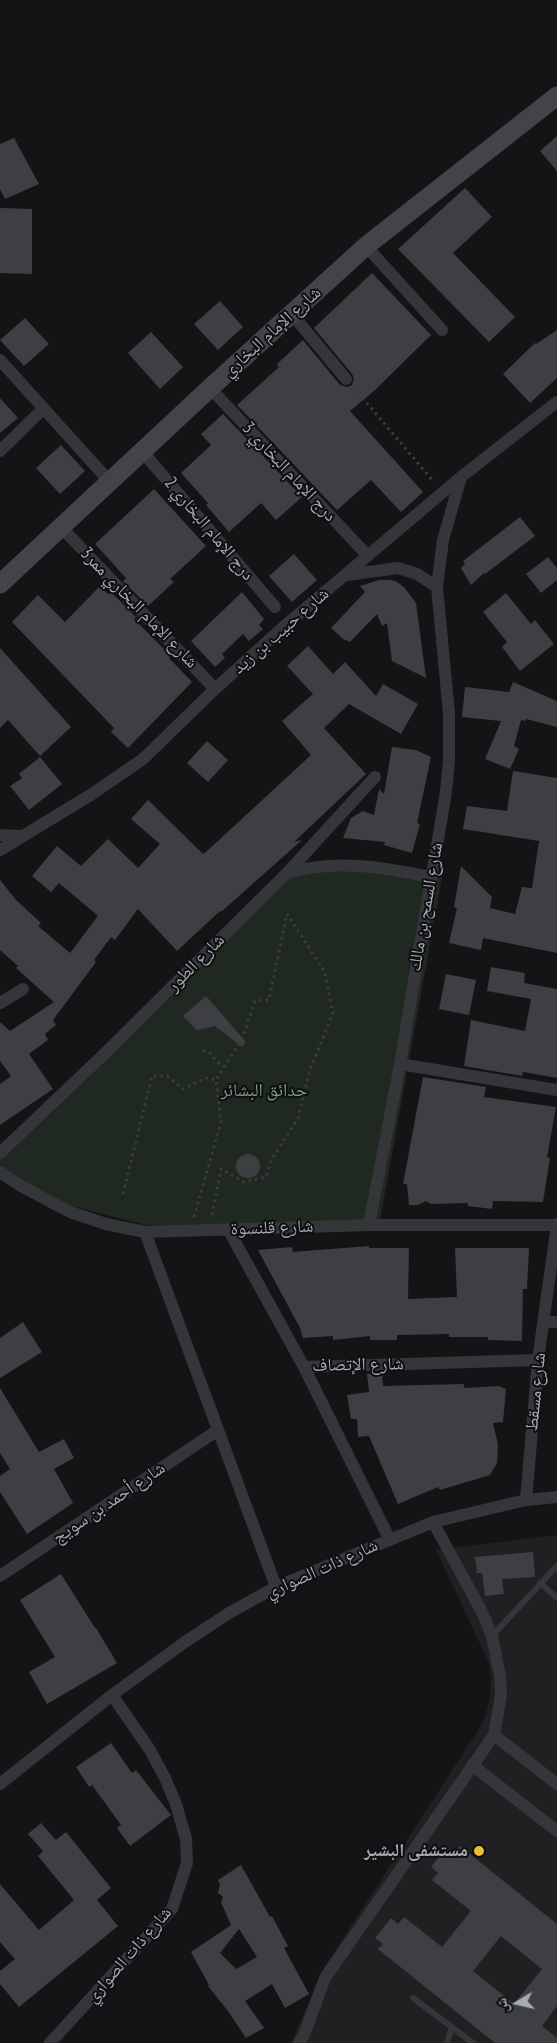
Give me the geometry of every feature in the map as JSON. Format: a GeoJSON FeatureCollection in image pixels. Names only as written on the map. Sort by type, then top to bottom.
{"type":"FeatureCollection","features":[{"type":"Feature","properties":{"kind":"street","name":"شارع الإمام البخاري"},"geometry":{"type":"LineString","coordinates":[[0,584],[210,388],[366,246],[557,96]]}},
{"type":"Feature","properties":{"kind":"street"},"geometry":{"type":"LineString","coordinates":[[366,246],[442,330]]}},
{"type":"Feature","properties":{"kind":"street"},"geometry":{"type":"LineString","coordinates":[[291,314],[346,379]]}},
{"type":"Feature","properties":{"kind":"street"},"geometry":{"type":"LineString","coordinates":[[0,360],[110,482]]}},
{"type":"Feature","properties":{"kind":"street","name":"درج الإمام البخاري 3"},"geometry":{"type":"LineString","coordinates":[[210,388],[368,556]]}},
{"type":"Feature","properties":{"kind":"street","name":"شارع حبيب بن زيد"},"geometry":{"type":"LineString","coordinates":[[0,850],[92,794],[143,759],[215,689],[288,623],[461,477],[557,402]]}},
{"type":"Feature","properties":{"kind":"street"},"geometry":{"type":"LineString","coordinates":[[0,451],[43,409]]}},
{"type":"Feature","properties":{"kind":"street","name":"درج الإمام البخاري 2"},"geometry":{"type":"LineString","coordinates":[[142,451],[275,607]]}},
{"type":"Feature","properties":{"kind":"street","name":"شارع السمح بن مالك"},"geometry":{"type":"LineString","coordinates":[[370,1225],[400,1064],[449,761],[446,672],[437,587],[443,540],[461,477]]}},
{"type":"Feature","properties":{"kind":"street","name":"شارع الإمام البخاري ممر3"},"geometry":{"type":"LineString","coordinates":[[62,528],[215,689]]}},
{"type":"Feature","properties":{"kind":"street"},"geometry":{"type":"LineString","coordinates":[[345,576],[398,568],[417,574],[437,587]]}},
{"type":"Feature","properties":{"kind":"street"},"geometry":{"type":"LineString","coordinates":[[287,873],[375,778]]}},
{"type":"Feature","properties":{"kind":"street"},"geometry":{"type":"LineString","coordinates":[[0,834],[22,836]]}},
{"type":"Feature","properties":{"kind":"street","name":"شارع الطور"},"geometry":{"type":"LineString","coordinates":[[0,1153],[100,1058],[287,873],[307,867],[327,865],[379,866],[431,877]]}},
{"type":"Feature","properties":{"kind":"street"},"geometry":{"type":"LineString","coordinates":[[0,1003],[23,989]]}},
{"type":"Feature","properties":{"kind":"street"},"geometry":{"type":"LineString","coordinates":[[400,1064],[557,1090]]}},
{"type":"Feature","properties":{"kind":"street","name":"شارع قلنسوة"},"geometry":{"type":"LineString","coordinates":[[0,1172],[70,1212],[106,1224],[145,1232],[370,1225],[557,1225]]}},
{"type":"Feature","properties":{"kind":"street","name":"شارع مسقط"},"geometry":{"type":"LineString","coordinates":[[526,1500],[538,1360],[551,1322],[557,1225]]}},
{"type":"Feature","properties":{"kind":"street","name":"شارع الإتصاف"},"geometry":{"type":"LineString","coordinates":[[228,1229],[304,1367],[538,1360]]}},
{"type":"Feature","properties":{"kind":"street"},"geometry":{"type":"LineString","coordinates":[[145,1232],[276,1587]]}},
{"type":"Feature","properties":{"kind":"street"},"geometry":{"type":"LineString","coordinates":[[304,1367],[390,1540]]}},
{"type":"Feature","properties":{"kind":"street","name":"شارع أحمد بن سويج"},"geometry":{"type":"LineString","coordinates":[[0,1576],[218,1430]]}},
{"type":"Feature","properties":{"kind":"street","name":"شارع ذات الصواري"},"geometry":{"type":"LineString","coordinates":[[0,1784],[112,1696],[185,1642],[229,1613],[276,1587],[433,1522],[526,1500],[557,1497]]}},
{"type":"Feature","properties":{"kind":"street"},"geometry":{"type":"LineString","coordinates":[[306,2041],[325,1978],[494,1735],[501,1695],[492,1636],[482,1612],[433,1522]]}},
{"type":"Feature","properties":{"kind":"street","name":"شارع ذات الصواري"},"geometry":{"type":"LineString","coordinates":[[50,2043],[172,1909],[187,1863],[186,1839],[176,1804],[165,1778],[150,1750],[112,1696]]}},
{"type":"Feature","properties":{"kind":"street"},"geometry":{"type":"LineString","coordinates":[[494,1735],[557,1784]]}},
{"type":"Feature","properties":{"kind":"street"},"geometry":{"type":"LineString","coordinates":[[472,1765],[557,1831]]}},
{"type":"Feature","properties":{"kind":"lane"},"geometry":{"type":"LineString","coordinates":[[492,1636],[557,1566]]}},
{"type":"Feature","properties":{"kind":"lane"},"geometry":{"type":"LineString","coordinates":[[540,1583],[557,1598]]}},
{"type":"Feature","properties":{"kind":"lane"},"geometry":{"type":"LineString","coordinates":[[414,1998],[473,2043]]}},
{"type":"Feature","properties":{"kind":"lane"},"geometry":{"type":"LineString","coordinates":[[447,2043],[452,2027]]}},
{"type":"Feature","properties":{"kind":"path"},"geometry":{"type":"LineString","coordinates":[[346,379],[443,492]]}},
{"type":"Feature","properties":{"kind":"path"},"geometry":{"type":"LineString","coordinates":[[190,1230],[221,1122],[216,1080],[242,1038],[255,1001],[269,1000],[288,914],[325,972],[332,1013],[310,1070],[298,1118],[272,1158],[266,1177],[244,1182],[221,1169],[212,1214]]}},
{"type":"Feature","properties":{"kind":"path"},"geometry":{"type":"LineString","coordinates":[[203,1051],[209,1052],[224,1067]]}},
{"type":"Feature","properties":{"kind":"path"},"geometry":{"type":"LineString","coordinates":[[123,1194],[152,1076],[167,1076],[183,1089],[206,1078],[216,1080]]}},
{"type":"Feature","properties":{"kind":"shaded area","name":"مستشفى البشير"},"geometry":{"type":"Polygon","coordinates":[[[557,1535],[557,2043],[291,2043],[323,1969],[477,1732],[486,1715],[491,1678],[488,1661],[436,1550],[557,1535]]]}},
{"type":"Feature","properties":{"kind":"green space","name":"حدائق البشائر"},"geometry":{"type":"Polygon","coordinates":[[[360,863],[443,872],[379,1226],[233,1230],[145,1225],[68,1205],[0,1176],[0,1154],[291,872],[360,863]]]}},
{"type":"Feature","properties":{"kind":"building"},"geometry":{"type":"Polygon","coordinates":[[[557,136],[557,171],[540,151],[557,136]]]}},
{"type":"Feature","properties":{"kind":"building"},"geometry":{"type":"Polygon","coordinates":[[[14,138],[39,184],[5,199],[0,189],[0,144],[14,138]]]}},
{"type":"Feature","properties":{"kind":"building"},"geometry":{"type":"Polygon","coordinates":[[[465,188],[492,217],[453,253],[515,317],[489,342],[398,249],[465,188]]]}},
{"type":"Feature","properties":{"kind":"building"},"geometry":{"type":"Polygon","coordinates":[[[0,208],[32,209],[32,274],[0,273],[0,208]]]}},
{"type":"Feature","properties":{"kind":"building"},"geometry":{"type":"Polygon","coordinates":[[[372,273],[431,335],[374,391],[350,411],[423,492],[401,512],[371,480],[337,510],[237,405],[279,367],[277,364],[303,340],[340,385],[347,387],[352,385],[354,378],[352,374],[314,328],[372,273]]]}},
{"type":"Feature","properties":{"kind":"building"},"geometry":{"type":"Polygon","coordinates":[[[220,301],[243,327],[218,350],[194,324],[220,301]]]}},
{"type":"Feature","properties":{"kind":"building"},"geometry":{"type":"Polygon","coordinates":[[[25,318],[49,344],[24,366],[0,340],[25,318]]]}},
{"type":"Feature","properties":{"kind":"building"},"geometry":{"type":"Polygon","coordinates":[[[557,330],[557,378],[530,403],[503,374],[535,343],[557,330]]]}},
{"type":"Feature","properties":{"kind":"building"},"geometry":{"type":"Polygon","coordinates":[[[151,332],[183,367],[160,389],[128,353],[151,332]]]}},
{"type":"Feature","properties":{"kind":"building"},"geometry":{"type":"Polygon","coordinates":[[[0,398],[18,418],[0,433],[0,398]]]}},
{"type":"Feature","properties":{"kind":"building"},"geometry":{"type":"Polygon","coordinates":[[[223,414],[302,497],[276,520],[261,503],[229,532],[206,505],[208,503],[181,473],[211,445],[201,434],[223,414]]]}},
{"type":"Feature","properties":{"kind":"building"},"geometry":{"type":"Polygon","coordinates":[[[61,445],[85,471],[60,494],[36,468],[61,445]]]}},
{"type":"Feature","properties":{"kind":"building"},"geometry":{"type":"Polygon","coordinates":[[[154,489],[206,546],[170,579],[174,582],[148,606],[123,581],[126,578],[95,544],[154,489]]]}},
{"type":"Feature","properties":{"kind":"building"},"geometry":{"type":"Polygon","coordinates":[[[520,517],[535,536],[484,573],[471,585],[461,568],[465,564],[463,561],[520,517]]]}},
{"type":"Feature","properties":{"kind":"building"},"geometry":{"type":"Polygon","coordinates":[[[294,554],[317,580],[292,602],[269,576],[294,554]]]}},
{"type":"Feature","properties":{"kind":"building"},"geometry":{"type":"Polygon","coordinates":[[[548,557],[557,568],[557,580],[541,593],[526,574],[548,557]]]}},
{"type":"Feature","properties":{"kind":"building"},"geometry":{"type":"Polygon","coordinates":[[[379,580],[397,582],[404,587],[416,603],[426,678],[392,661],[387,623],[382,626],[377,614],[350,642],[343,639],[331,628],[365,592],[360,586],[379,580]]]}},
{"type":"Feature","properties":{"kind":"building"},"geometry":{"type":"Polygon","coordinates":[[[100,586],[108,594],[111,592],[136,617],[134,619],[171,656],[169,658],[192,682],[128,748],[111,732],[114,728],[12,622],[38,595],[65,622],[100,586]]]}},
{"type":"Feature","properties":{"kind":"building"},"geometry":{"type":"Polygon","coordinates":[[[242,592],[264,619],[259,625],[263,629],[249,641],[243,634],[222,654],[225,658],[215,667],[191,641],[242,592]]]}},
{"type":"Feature","properties":{"kind":"building"},"geometry":{"type":"Polygon","coordinates":[[[506,593],[531,624],[535,620],[554,644],[520,671],[502,647],[507,642],[483,612],[506,593]]]}},
{"type":"Feature","properties":{"kind":"building"},"geometry":{"type":"Polygon","coordinates":[[[308,646],[333,674],[345,662],[376,696],[383,684],[418,704],[401,734],[349,704],[324,728],[366,774],[294,842],[302,840],[177,951],[138,909],[115,940],[111,937],[94,960],[96,962],[53,1020],[56,1025],[45,1034],[48,1040],[29,1054],[53,1089],[0,1125],[0,1084],[11,1076],[0,1061],[0,1022],[10,1031],[54,1002],[16,968],[18,966],[0,950],[0,880],[16,900],[41,923],[38,926],[70,953],[98,916],[59,883],[51,892],[32,876],[57,846],[81,866],[108,839],[138,868],[160,844],[131,819],[148,800],[203,854],[206,852],[311,755],[282,721],[313,694],[287,666],[308,646]]]}},
{"type":"Feature","properties":{"kind":"building"},"geometry":{"type":"Polygon","coordinates":[[[0,648],[71,727],[40,756],[8,720],[0,728],[0,648]]]}},
{"type":"Feature","properties":{"kind":"building"},"geometry":{"type":"Polygon","coordinates":[[[513,682],[557,701],[557,727],[526,719],[525,721],[521,720],[514,746],[519,749],[510,769],[485,759],[501,721],[462,717],[465,687],[509,692],[513,682]]]}},
{"type":"Feature","properties":{"kind":"building"},"geometry":{"type":"Polygon","coordinates":[[[207,741],[228,760],[208,782],[187,763],[207,741]]]}},
{"type":"Feature","properties":{"kind":"building"},"geometry":{"type":"Polygon","coordinates":[[[392,747],[416,750],[431,757],[417,823],[420,824],[412,853],[384,845],[385,842],[343,838],[351,818],[363,811],[374,815],[379,789],[384,794],[392,747]]]}},
{"type":"Feature","properties":{"kind":"building"},"geometry":{"type":"Polygon","coordinates":[[[40,757],[62,784],[29,810],[10,786],[22,778],[19,774],[40,757]]]}},
{"type":"Feature","properties":{"kind":"building"},"geometry":{"type":"Polygon","coordinates":[[[513,771],[557,778],[557,953],[483,938],[481,950],[449,943],[457,908],[454,907],[461,866],[492,897],[490,908],[515,914],[522,887],[532,888],[539,841],[463,829],[467,806],[507,811],[513,771]]]}},
{"type":"Feature","properties":{"kind":"building"},"geometry":{"type":"Polygon","coordinates":[[[491,967],[525,973],[524,983],[557,989],[557,1078],[523,1072],[522,1076],[464,1066],[471,1020],[525,1031],[531,999],[487,991],[491,967]]]}},
{"type":"Feature","properties":{"kind":"building"},"geometry":{"type":"Polygon","coordinates":[[[446,974],[476,980],[469,1015],[439,1009],[446,974]]]}},
{"type":"Feature","properties":{"kind":"building"},"geometry":{"type":"Polygon","coordinates":[[[206,996],[246,1042],[242,1047],[215,1026],[197,1030],[183,1016],[206,996]]]}},
{"type":"Feature","properties":{"kind":"building"},"geometry":{"type":"Polygon","coordinates":[[[423,1077],[486,1087],[484,1097],[556,1107],[547,1157],[550,1158],[543,1202],[493,1201],[492,1209],[468,1206],[468,1203],[431,1204],[426,1201],[418,1205],[409,1205],[407,1184],[403,1184],[423,1077]]]}},
{"type":"Feature","properties":{"kind":"building"},"geometry":{"type":"Polygon","coordinates":[[[248,1154],[256,1158],[260,1166],[256,1174],[248,1178],[240,1174],[236,1166],[240,1158],[248,1154]]]}},
{"type":"Feature","properties":{"kind":"building"},"geometry":{"type":"Polygon","coordinates":[[[369,1246],[369,1248],[409,1248],[408,1299],[457,1297],[455,1248],[529,1248],[527,1289],[523,1289],[522,1341],[488,1340],[488,1337],[449,1337],[449,1334],[397,1335],[397,1340],[370,1340],[370,1336],[333,1340],[333,1336],[303,1338],[300,1328],[258,1250],[292,1247],[293,1252],[369,1246]]]}},
{"type":"Feature","properties":{"kind":"building"},"geometry":{"type":"Polygon","coordinates":[[[23,1322],[42,1352],[0,1378],[0,1338],[23,1322]]]}},
{"type":"Feature","properties":{"kind":"building"},"geometry":{"type":"Polygon","coordinates":[[[382,1373],[383,1386],[464,1384],[464,1388],[499,1386],[506,1389],[503,1422],[493,1423],[498,1445],[497,1463],[490,1475],[440,1490],[438,1487],[398,1504],[369,1436],[358,1437],[357,1419],[351,1419],[347,1395],[369,1392],[367,1374],[382,1373]]]}},
{"type":"Feature","properties":{"kind":"building"},"geometry":{"type":"Polygon","coordinates":[[[0,1388],[39,1452],[64,1439],[74,1458],[54,1469],[73,1503],[27,1534],[0,1492],[0,1476],[10,1469],[0,1453],[0,1388]]]}},
{"type":"Feature","properties":{"kind":"building"},"geometry":{"type":"Polygon","coordinates":[[[533,1552],[535,1577],[502,1579],[504,1594],[485,1596],[482,1573],[477,1573],[475,1557],[533,1552]]]}},
{"type":"Feature","properties":{"kind":"building"},"geometry":{"type":"Polygon","coordinates":[[[61,1574],[117,1663],[47,1704],[29,1672],[55,1657],[20,1600],[61,1574]]]}},
{"type":"Feature","properties":{"kind":"building"},"geometry":{"type":"Polygon","coordinates":[[[111,1743],[132,1773],[136,1770],[171,1815],[130,1846],[117,1828],[121,1825],[92,1785],[89,1787],[76,1767],[111,1743]]]}},
{"type":"Feature","properties":{"kind":"building"},"geometry":{"type":"Polygon","coordinates":[[[41,1823],[56,1840],[66,1832],[111,1888],[97,1900],[118,1926],[19,2007],[0,1984],[0,1971],[15,1959],[0,1942],[0,1884],[39,1930],[74,1900],[38,1856],[43,1851],[28,1834],[41,1823]]]}},
{"type":"Feature","properties":{"kind":"building"},"geometry":{"type":"Polygon","coordinates":[[[460,1846],[557,1924],[557,2006],[542,2026],[557,2038],[557,2043],[495,2043],[378,1949],[383,1944],[375,1938],[391,1918],[398,1924],[404,1917],[442,1947],[471,1911],[432,1880],[438,1873],[431,1867],[446,1848],[453,1854],[460,1846]],[[501,1936],[473,1971],[514,2004],[542,1969],[501,1936]]]}},
{"type":"Feature","properties":{"kind":"building"},"geometry":{"type":"Polygon","coordinates":[[[241,1865],[288,1946],[284,1948],[309,1994],[285,2008],[272,1984],[245,2001],[264,2028],[246,2038],[208,1986],[191,1952],[231,1925],[221,1902],[223,1897],[218,1893],[220,1885],[218,1880],[241,1865]],[[239,1929],[220,1953],[236,1969],[257,1957],[239,1929]]]}},
{"type":"Feature","properties":{"kind":"place","name":"مستشفى البشير"},"geometry":{"type":"Point","coordinates":[479,1851]}}]}
